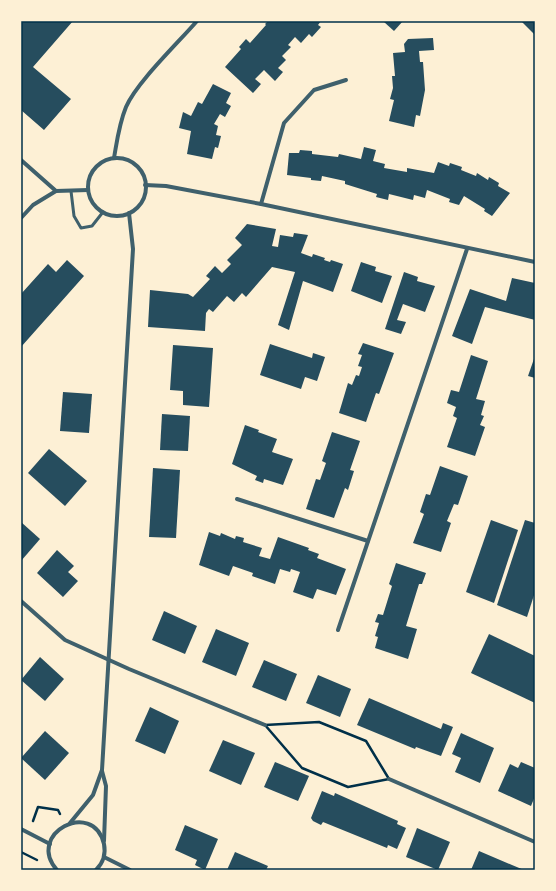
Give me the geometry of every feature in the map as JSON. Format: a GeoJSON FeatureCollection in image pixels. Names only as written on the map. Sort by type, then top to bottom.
{"type":"FeatureCollection","features":[{"type":"Feature","properties":{"kind":"street"},"geometry":{"type":"LineString","coordinates":[[114,158],[120,126],[127,106],[140,85],[197,21]]}},
{"type":"Feature","properties":{"kind":"street"},"geometry":{"type":"LineString","coordinates":[[261,204],[284,123],[314,90],[346,80]]}},
{"type":"Feature","properties":{"kind":"street"},"geometry":{"type":"LineString","coordinates":[[114,158],[126,160],[135,165],[142,174],[145,185],[144,195],[140,204],[129,213],[113,216],[103,212],[91,200],[88,190],[90,177],[95,169],[106,160],[114,158]]}},
{"type":"Feature","properties":{"kind":"street"},"geometry":{"type":"LineString","coordinates":[[21,160],[56,191]]}},
{"type":"Feature","properties":{"kind":"street"},"geometry":{"type":"LineString","coordinates":[[145,185],[166,186],[261,204],[535,262]]}},
{"type":"Feature","properties":{"kind":"street"},"geometry":{"type":"LineString","coordinates":[[21,218],[33,205],[56,191],[88,190]]}},
{"type":"Feature","properties":{"kind":"street"},"geometry":{"type":"LineString","coordinates":[[70,823],[93,795],[102,770],[133,249],[129,213]]}},
{"type":"Feature","properties":{"kind":"street"},"geometry":{"type":"LineString","coordinates":[[338,630],[468,249]]}},
{"type":"Feature","properties":{"kind":"street"},"geometry":{"type":"LineString","coordinates":[[238,499],[368,541]]}},
{"type":"Feature","properties":{"kind":"street"},"geometry":{"type":"LineString","coordinates":[[21,600],[65,640],[265,725]]}},
{"type":"Feature","properties":{"kind":"street"},"geometry":{"type":"LineString","coordinates":[[96,870],[104,857],[106,786],[102,770]]}},
{"type":"Feature","properties":{"kind":"street"},"geometry":{"type":"LineString","coordinates":[[389,778],[535,842]]}},
{"type":"Feature","properties":{"kind":"street"},"geometry":{"type":"LineString","coordinates":[[57,870],[51,860],[50,844],[54,834],[65,825],[77,822],[89,825],[98,832],[104,843]]}},
{"type":"Feature","properties":{"kind":"street"},"geometry":{"type":"LineString","coordinates":[[21,829],[50,844]]}},
{"type":"Feature","properties":{"kind":"street"},"geometry":{"type":"LineString","coordinates":[[104,857],[130,870]]}},
{"type":"Feature","properties":{"kind":"lane"},"geometry":{"type":"LineString","coordinates":[[71,190],[76,221],[82,228],[92,226],[103,212]]}},
{"type":"Feature","properties":{"kind":"path"},"geometry":{"type":"LineString","coordinates":[[319,722],[359,738],[366,742],[389,778],[348,787],[302,768],[265,725],[319,722]]}},
{"type":"Feature","properties":{"kind":"path"},"geometry":{"type":"LineString","coordinates":[[38,807],[58,810],[65,825]]}},
{"type":"Feature","properties":{"kind":"building"},"geometry":{"type":"Polygon","coordinates":[[[21,21],[73,21],[33,67],[71,99],[44,130],[21,110],[21,21]]]}},
{"type":"Feature","properties":{"kind":"building"},"geometry":{"type":"Polygon","coordinates":[[[268,21],[321,21],[318,25],[321,27],[312,37],[309,34],[301,43],[295,37],[288,45],[291,47],[282,56],[286,60],[278,68],[283,72],[275,81],[264,70],[255,79],[261,84],[253,93],[225,67],[241,49],[239,47],[246,39],[250,43],[268,21]]]}},
{"type":"Feature","properties":{"kind":"building"},"geometry":{"type":"Polygon","coordinates":[[[403,21],[394,31],[384,22],[403,21]]]}},
{"type":"Feature","properties":{"kind":"building"},"geometry":{"type":"Polygon","coordinates":[[[521,21],[535,21],[535,35],[521,21]]]}},
{"type":"Feature","properties":{"kind":"building"},"geometry":{"type":"Polygon","coordinates":[[[433,38],[434,50],[419,51],[420,62],[423,62],[425,90],[420,116],[416,115],[414,127],[389,121],[394,100],[390,99],[393,88],[392,76],[395,76],[393,53],[405,52],[404,44],[408,39],[433,38]]]}},
{"type":"Feature","properties":{"kind":"building"},"geometry":{"type":"Polygon","coordinates":[[[213,84],[231,93],[226,103],[231,106],[225,117],[220,114],[214,124],[218,126],[216,135],[221,136],[218,148],[215,147],[212,159],[187,154],[191,131],[179,128],[183,112],[191,116],[198,102],[202,104],[213,84]]]}},
{"type":"Feature","properties":{"kind":"building"},"geometry":{"type":"Polygon","coordinates":[[[364,147],[376,150],[373,161],[385,164],[384,168],[407,172],[407,168],[434,173],[438,162],[449,166],[450,163],[462,167],[461,170],[476,176],[477,173],[488,180],[489,177],[499,183],[498,186],[510,193],[492,216],[484,211],[485,209],[464,196],[459,205],[449,202],[450,199],[427,190],[425,198],[414,195],[413,200],[389,194],[388,200],[376,197],[377,194],[345,184],[345,181],[322,176],[321,181],[311,180],[311,178],[287,175],[289,153],[299,153],[300,150],[312,151],[312,154],[338,157],[339,154],[361,159],[364,147]]]}},
{"type":"Feature","properties":{"kind":"building"},"geometry":{"type":"Polygon","coordinates":[[[247,224],[276,229],[272,246],[278,247],[280,235],[293,237],[294,233],[308,235],[301,253],[312,257],[313,254],[325,258],[324,260],[330,262],[331,260],[343,264],[333,292],[303,281],[289,330],[278,325],[295,272],[272,267],[246,297],[242,293],[234,302],[227,296],[213,312],[209,309],[206,313],[205,331],[148,327],[150,290],[188,294],[193,297],[210,279],[206,276],[215,266],[222,273],[231,264],[227,260],[242,245],[235,238],[247,224]]]}},
{"type":"Feature","properties":{"kind":"building"},"geometry":{"type":"Polygon","coordinates":[[[67,260],[84,276],[21,347],[21,294],[48,264],[56,272],[67,260]]]}},
{"type":"Feature","properties":{"kind":"building"},"geometry":{"type":"Polygon","coordinates":[[[361,262],[376,267],[375,271],[392,276],[382,303],[351,291],[361,262]]]}},
{"type":"Feature","properties":{"kind":"building"},"geometry":{"type":"Polygon","coordinates":[[[404,272],[418,277],[417,281],[435,286],[425,312],[403,304],[397,320],[406,322],[401,334],[385,329],[404,272]]]}},
{"type":"Feature","properties":{"kind":"building"},"geometry":{"type":"Polygon","coordinates":[[[512,278],[535,283],[535,320],[485,307],[472,344],[452,336],[470,289],[506,301],[512,278]]]}},
{"type":"Feature","properties":{"kind":"building"},"geometry":{"type":"Polygon","coordinates":[[[363,343],[394,353],[379,394],[376,393],[366,422],[339,413],[348,383],[352,385],[356,375],[359,376],[362,367],[358,366],[362,355],[358,354],[363,343]]]}},
{"type":"Feature","properties":{"kind":"building"},"geometry":{"type":"Polygon","coordinates":[[[270,344],[312,358],[313,353],[325,357],[317,381],[305,377],[301,389],[260,375],[270,344]]]}},
{"type":"Feature","properties":{"kind":"building"},"geometry":{"type":"Polygon","coordinates":[[[173,345],[213,348],[209,407],[183,405],[183,391],[170,390],[173,345]]]}},
{"type":"Feature","properties":{"kind":"building"},"geometry":{"type":"Polygon","coordinates":[[[471,355],[488,361],[476,399],[485,401],[481,415],[484,416],[480,425],[485,427],[475,456],[447,447],[457,418],[453,416],[456,407],[447,403],[451,390],[459,392],[471,355]]]}},
{"type":"Feature","properties":{"kind":"building"},"geometry":{"type":"Polygon","coordinates":[[[535,356],[535,378],[528,376],[535,356]]]}},
{"type":"Feature","properties":{"kind":"building"},"geometry":{"type":"Polygon","coordinates":[[[63,392],[92,394],[89,433],[60,431],[63,392]]]}},
{"type":"Feature","properties":{"kind":"building"},"geometry":{"type":"Polygon","coordinates":[[[162,414],[190,416],[188,451],[160,450],[162,414]]]}},
{"type":"Feature","properties":{"kind":"building"},"geometry":{"type":"Polygon","coordinates":[[[245,425],[259,430],[258,432],[277,439],[272,452],[293,459],[283,485],[264,479],[263,483],[255,480],[257,476],[232,464],[245,425]]]}},
{"type":"Feature","properties":{"kind":"building"},"geometry":{"type":"Polygon","coordinates":[[[332,432],[360,441],[350,470],[354,471],[348,490],[345,488],[334,518],[306,509],[316,479],[320,480],[326,463],[322,461],[332,432]]]}},
{"type":"Feature","properties":{"kind":"building"},"geometry":{"type":"Polygon","coordinates":[[[49,449],[87,481],[65,506],[28,473],[49,449]]]}},
{"type":"Feature","properties":{"kind":"building"},"geometry":{"type":"Polygon","coordinates":[[[440,466],[468,476],[458,505],[454,504],[447,521],[451,523],[441,552],[413,543],[424,514],[420,512],[426,494],[430,495],[440,466]]]}},
{"type":"Feature","properties":{"kind":"building"},"geometry":{"type":"Polygon","coordinates":[[[153,468],[180,470],[176,538],[149,537],[153,468]]]}},
{"type":"Feature","properties":{"kind":"building"},"geometry":{"type":"Polygon","coordinates":[[[491,520],[518,530],[494,603],[466,592],[491,520]]]}},
{"type":"Feature","properties":{"kind":"building"},"geometry":{"type":"Polygon","coordinates":[[[525,520],[535,523],[535,592],[527,617],[497,605],[525,520]]]}},
{"type":"Feature","properties":{"kind":"building"},"geometry":{"type":"Polygon","coordinates":[[[21,522],[40,539],[21,561],[21,522]]]}},
{"type":"Feature","properties":{"kind":"building"},"geometry":{"type":"Polygon","coordinates":[[[209,532],[220,536],[221,533],[235,539],[236,536],[244,538],[243,542],[262,548],[259,556],[270,559],[278,537],[309,548],[308,550],[319,554],[317,558],[346,569],[336,595],[317,589],[313,599],[293,592],[300,572],[291,569],[290,572],[280,569],[275,584],[252,576],[253,573],[233,566],[229,576],[199,565],[209,532]]]}},
{"type":"Feature","properties":{"kind":"building"},"geometry":{"type":"Polygon","coordinates":[[[57,550],[74,566],[68,572],[78,581],[63,597],[37,573],[57,550]]]}},
{"type":"Feature","properties":{"kind":"building"},"geometry":{"type":"Polygon","coordinates":[[[396,563],[426,573],[422,584],[419,584],[406,626],[417,629],[408,659],[375,648],[378,637],[375,636],[379,623],[375,622],[378,614],[383,615],[392,586],[389,584],[396,563]]]}},
{"type":"Feature","properties":{"kind":"building"},"geometry":{"type":"Polygon","coordinates":[[[164,611],[197,626],[185,654],[152,640],[164,611]]]}},
{"type":"Feature","properties":{"kind":"building"},"geometry":{"type":"Polygon","coordinates":[[[216,629],[249,643],[236,676],[202,662],[216,629]]]}},
{"type":"Feature","properties":{"kind":"building"},"geometry":{"type":"Polygon","coordinates":[[[489,634],[535,656],[535,703],[471,673],[489,634]]]}},
{"type":"Feature","properties":{"kind":"building"},"geometry":{"type":"Polygon","coordinates":[[[40,657],[64,679],[45,701],[21,680],[40,657]]]}},
{"type":"Feature","properties":{"kind":"building"},"geometry":{"type":"Polygon","coordinates":[[[264,660],[297,674],[286,701],[252,687],[264,660]]]}},
{"type":"Feature","properties":{"kind":"building"},"geometry":{"type":"Polygon","coordinates":[[[318,675],[351,689],[340,717],[306,703],[318,675]]]}},
{"type":"Feature","properties":{"kind":"building"},"geometry":{"type":"Polygon","coordinates":[[[369,698],[441,729],[443,723],[453,727],[441,756],[416,747],[415,749],[357,725],[369,698]]]}},
{"type":"Feature","properties":{"kind":"building"},"geometry":{"type":"Polygon","coordinates":[[[150,707],[179,721],[165,754],[135,741],[150,707]]]}},
{"type":"Feature","properties":{"kind":"building"},"geometry":{"type":"Polygon","coordinates":[[[45,731],[69,753],[45,780],[21,758],[45,731]]]}},
{"type":"Feature","properties":{"kind":"building"},"geometry":{"type":"Polygon","coordinates":[[[461,733],[494,748],[480,783],[455,772],[461,758],[452,754],[461,733]]]}},
{"type":"Feature","properties":{"kind":"building"},"geometry":{"type":"Polygon","coordinates":[[[223,740],[255,753],[241,785],[209,771],[223,740]]]}},
{"type":"Feature","properties":{"kind":"building"},"geometry":{"type":"Polygon","coordinates":[[[275,762],[309,776],[298,801],[264,787],[275,762]]]}},
{"type":"Feature","properties":{"kind":"building"},"geometry":{"type":"Polygon","coordinates":[[[521,762],[535,768],[535,796],[531,806],[498,791],[510,764],[518,768],[521,762]]]}},
{"type":"Feature","properties":{"kind":"building"},"geometry":{"type":"Polygon","coordinates":[[[322,791],[334,796],[335,793],[398,821],[397,824],[406,828],[397,849],[388,845],[387,848],[323,822],[321,825],[313,821],[311,818],[322,791]]]}},
{"type":"Feature","properties":{"kind":"building"},"geometry":{"type":"Polygon","coordinates":[[[185,825],[218,839],[205,870],[195,865],[197,860],[175,850],[185,825]]]}},
{"type":"Feature","properties":{"kind":"building"},"geometry":{"type":"Polygon","coordinates":[[[417,828],[450,842],[438,870],[406,857],[417,828]]]}},
{"type":"Feature","properties":{"kind":"building"},"geometry":{"type":"Polygon","coordinates":[[[479,851],[512,865],[524,870],[471,870],[479,851]]]}},
{"type":"Feature","properties":{"kind":"building"},"geometry":{"type":"Polygon","coordinates":[[[235,852],[268,866],[266,870],[227,870],[235,852]]]}}]}
